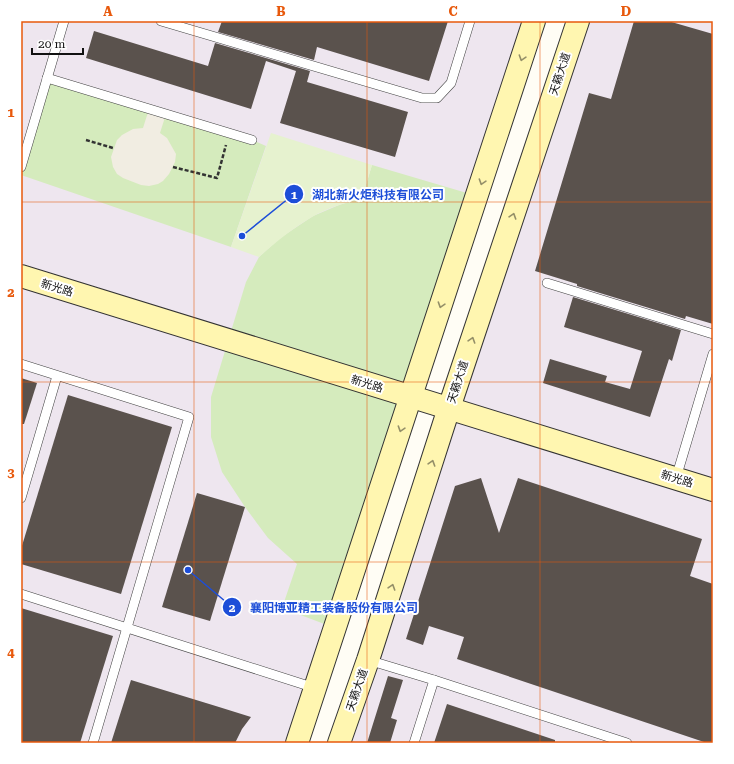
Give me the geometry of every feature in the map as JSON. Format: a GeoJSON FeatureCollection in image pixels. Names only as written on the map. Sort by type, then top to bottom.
{"type":"FeatureCollection","features":[{"type":"Feature","properties":{"kind":"main road"},"geometry":{"type":"LineString","coordinates":[[297,743],[534,21]]}},
{"type":"Feature","properties":{"kind":"main road","name":"天籁大道"},"geometry":{"type":"LineString","coordinates":[[339,743],[368,660],[449,408],[578,21]]}},
{"type":"Feature","properties":{"kind":"main road","name":"新光路"},"geometry":{"type":"LineString","coordinates":[[21,276],[411,398],[449,408],[713,490]]}},
{"type":"Feature","properties":{"kind":"lane"},"geometry":{"type":"LineString","coordinates":[[21,167],[23,151],[64,21]]}},
{"type":"Feature","properties":{"kind":"lane"},"geometry":{"type":"LineString","coordinates":[[161,21],[422,98],[437,98],[451,84],[470,21]]}},
{"type":"Feature","properties":{"kind":"lane"},"geometry":{"type":"LineString","coordinates":[[47,78],[252,140]]}},
{"type":"Feature","properties":{"kind":"lane"},"geometry":{"type":"LineString","coordinates":[[547,282],[713,334]]}},
{"type":"Feature","properties":{"kind":"lane"},"geometry":{"type":"LineString","coordinates":[[676,478],[713,354]]}},
{"type":"Feature","properties":{"kind":"lane"},"geometry":{"type":"LineString","coordinates":[[21,364],[189,417],[93,743]]}},
{"type":"Feature","properties":{"kind":"lane"},"geometry":{"type":"LineString","coordinates":[[21,498],[57,376]]}},
{"type":"Feature","properties":{"kind":"lane"},"geometry":{"type":"LineString","coordinates":[[21,594],[316,688]]}},
{"type":"Feature","properties":{"kind":"lane"},"geometry":{"type":"LineString","coordinates":[[368,660],[627,743]]}},
{"type":"Feature","properties":{"kind":"lane"},"geometry":{"type":"LineString","coordinates":[[414,743],[434,680]]}},
{"type":"Feature","properties":{"kind":"path"},"geometry":{"type":"LineString","coordinates":[[173,167],[216,178],[229,133]]}},
{"type":"Feature","properties":{"kind":"path"},"geometry":{"type":"LineString","coordinates":[[86,140],[113,148]]}},
{"type":"Feature","properties":{"kind":"shaded area"},"geometry":{"type":"Polygon","coordinates":[[[21,21],[534,21],[297,743],[21,743],[21,21]]]}},
{"type":"Feature","properties":{"kind":"shaded area"},"geometry":{"type":"Polygon","coordinates":[[[578,21],[713,21],[713,743],[337,743],[578,21]]]}},
{"type":"Feature","properties":{"kind":"shaded area"},"geometry":{"type":"Polygon","coordinates":[[[149,109],[166,114],[160,133],[167,138],[176,154],[175,162],[169,174],[158,184],[149,186],[141,185],[117,174],[113,167],[111,157],[117,140],[122,135],[133,129],[143,128],[149,109]]]}},
{"type":"Feature","properties":{"kind":"green space"},"geometry":{"type":"Polygon","coordinates":[[[47,78],[252,140],[266,146],[231,247],[21,175],[21,167],[47,78]]]}},
{"type":"Feature","properties":{"kind":"green space"},"geometry":{"type":"Polygon","coordinates":[[[271,133],[372,165],[362,198],[330,208],[312,217],[298,226],[259,257],[231,247],[271,133]]]}},
{"type":"Feature","properties":{"kind":"green space"},"geometry":{"type":"Polygon","coordinates":[[[372,165],[477,196],[335,628],[282,608],[297,564],[268,538],[222,472],[211,437],[211,397],[246,282],[259,257],[280,238],[313,216],[339,205],[362,198],[372,165]]]}},
{"type":"Feature","properties":{"kind":"building"},"geometry":{"type":"Polygon","coordinates":[[[222,21],[448,21],[429,81],[317,47],[314,60],[218,32],[222,21]]]}},
{"type":"Feature","properties":{"kind":"building"},"geometry":{"type":"Polygon","coordinates":[[[634,21],[668,21],[713,34],[713,324],[686,316],[685,319],[577,286],[577,284],[535,271],[589,93],[611,99],[634,21]]]}},
{"type":"Feature","properties":{"kind":"building"},"geometry":{"type":"Polygon","coordinates":[[[94,31],[208,66],[215,43],[310,71],[307,82],[408,112],[395,157],[280,123],[296,71],[266,61],[251,109],[86,58],[94,31]]]}},
{"type":"Feature","properties":{"kind":"building"},"geometry":{"type":"Polygon","coordinates":[[[573,297],[681,330],[672,361],[669,359],[650,417],[543,383],[550,359],[607,376],[605,382],[630,389],[642,351],[564,327],[573,297]]]}},
{"type":"Feature","properties":{"kind":"building"},"geometry":{"type":"Polygon","coordinates":[[[21,378],[37,383],[24,424],[21,424],[21,378]]]}},
{"type":"Feature","properties":{"kind":"building"},"geometry":{"type":"Polygon","coordinates":[[[68,395],[172,427],[121,594],[21,564],[21,549],[68,395]]]}},
{"type":"Feature","properties":{"kind":"building"},"geometry":{"type":"Polygon","coordinates":[[[481,478],[499,533],[518,478],[702,539],[690,576],[713,584],[713,743],[707,743],[457,659],[464,637],[429,626],[423,645],[406,639],[455,486],[481,478]]]}},
{"type":"Feature","properties":{"kind":"building"},"geometry":{"type":"Polygon","coordinates":[[[197,493],[245,507],[210,621],[162,607],[197,493]]]}},
{"type":"Feature","properties":{"kind":"building"},"geometry":{"type":"Polygon","coordinates":[[[21,608],[113,636],[80,743],[21,743],[21,608]]]}},
{"type":"Feature","properties":{"kind":"building"},"geometry":{"type":"Polygon","coordinates":[[[388,676],[403,680],[391,718],[397,720],[390,743],[367,743],[388,676]]]}},
{"type":"Feature","properties":{"kind":"building"},"geometry":{"type":"Polygon","coordinates":[[[131,680],[251,717],[242,729],[235,743],[111,743],[131,680]]]}},
{"type":"Feature","properties":{"kind":"building"},"geometry":{"type":"Polygon","coordinates":[[[447,704],[555,740],[555,743],[434,743],[447,704]]]}},
{"type":"Feature","properties":{"kind":"place","name":"湖北新火炬科技有限公司"},"geometry":{"type":"Point","coordinates":[242,236]}},
{"type":"Feature","properties":{"kind":"place","name":"襄阳博亚精工装备股份有限公司"},"geometry":{"type":"Point","coordinates":[188,570]}}]}
